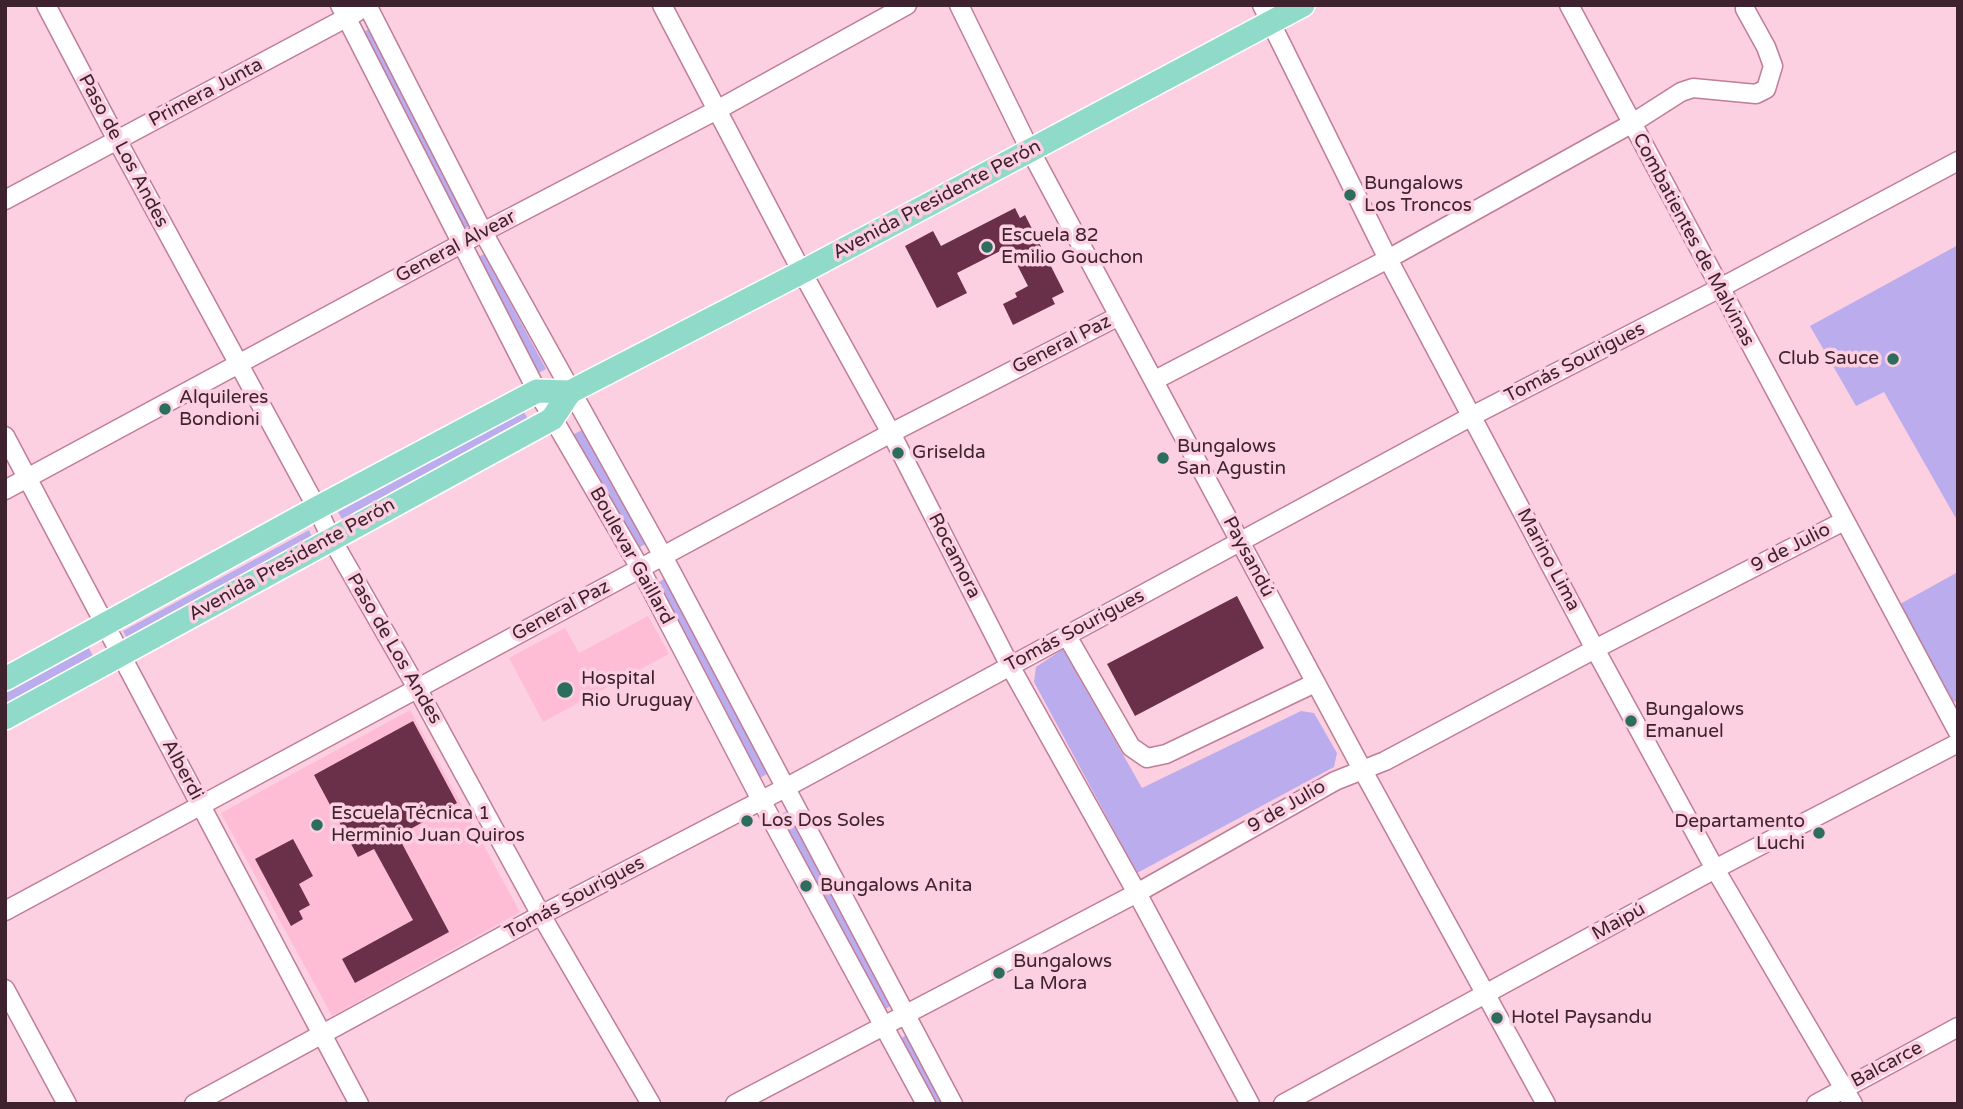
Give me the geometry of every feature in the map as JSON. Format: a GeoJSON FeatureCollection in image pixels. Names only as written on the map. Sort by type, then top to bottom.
{"type":"FeatureCollection","features":[{"type":"Feature","properties":{"kind":"main road","name":"Avenida Presidente Perón"},"geometry":{"type":"LineString","coordinates":[[5,718],[552,419],[570,392],[1030,150],[1266,14],[1303,5]]}},
{"type":"Feature","properties":{"kind":"main road","name":"Avenida Presidente Perón"},"geometry":{"type":"LineString","coordinates":[[5,679],[537,391],[570,392]]}},
{"type":"Feature","properties":{"kind":"street","name":"Paso de Los Andes"},"geometry":{"type":"LineString","coordinates":[[47,5],[331,538],[417,688],[541,915],[651,1104]]}},
{"type":"Feature","properties":{"kind":"street","name":"Primera Junta"},"geometry":{"type":"LineString","coordinates":[[5,200],[344,12],[367,5]]}},
{"type":"Feature","properties":{"kind":"street","name":"Boulevar Gaillard"},"geometry":{"type":"LineString","coordinates":[[367,5],[483,232],[663,556],[953,1104]]}},
{"type":"Feature","properties":{"kind":"street","name":"Rocamora"},"geometry":{"type":"LineString","coordinates":[[662,5],[802,272],[891,433],[1010,666],[1137,893],[1250,1104]]}},
{"type":"Feature","properties":{"kind":"street","name":"General Alvear"},"geometry":{"type":"LineString","coordinates":[[5,490],[483,232],[718,110],[907,5]]}},
{"type":"Feature","properties":{"kind":"street","name":"Paysandú"},"geometry":{"type":"LineString","coordinates":[[959,5],[1030,150],[1315,683],[1546,1104]]}},
{"type":"Feature","properties":{"kind":"street","name":"Combatientes de Malvinas"},"geometry":{"type":"LineString","coordinates":[[1569,5],[1958,732]]}},
{"type":"Feature","properties":{"kind":"street"},"geometry":{"type":"LineString","coordinates":[[1155,380],[1388,259],[1631,124],[1681,92],[1693,88],[1756,94],[1766,89],[1773,66],[1745,9]]}},
{"type":"Feature","properties":{"kind":"street","name":"Boulevar Gaillard"},"geometry":{"type":"LineString","coordinates":[[344,12],[537,391],[640,568],[761,800],[926,1104]]}},
{"type":"Feature","properties":{"kind":"street","name":"Marino Lima"},"geometry":{"type":"LineString","coordinates":[[1266,14],[1388,259],[1594,649],[1715,870],[1853,1104]]}},
{"type":"Feature","properties":{"kind":"street","name":"Tomás Sourigues"},"geometry":{"type":"LineString","coordinates":[[194,1104],[541,915],[787,788],[1472,416],[1958,161]]}},
{"type":"Feature","properties":{"kind":"street","name":"General Paz"},"geometry":{"type":"LineString","coordinates":[[5,911],[891,433],[1119,316]]}},
{"type":"Feature","properties":{"kind":"street","name":"Alberdi"},"geometry":{"type":"LineString","coordinates":[[5,436],[359,1104]]}},
{"type":"Feature","properties":{"kind":"street","name":"9 de Julio"},"geometry":{"type":"LineString","coordinates":[[735,1104],[1137,893],[1335,780],[1385,761],[1594,649],[1844,521]]}},
{"type":"Feature","properties":{"kind":"street"},"geometry":{"type":"LineString","coordinates":[[1067,636],[1131,747],[1147,758],[1166,754],[1315,683]]}},
{"type":"Feature","properties":{"kind":"street","name":"Maipú"},"geometry":{"type":"LineString","coordinates":[[1283,1104],[1715,870],[1958,743]]}},
{"type":"Feature","properties":{"kind":"street"},"geometry":{"type":"LineString","coordinates":[[5,989],[66,1104]]}},
{"type":"Feature","properties":{"kind":"street","name":"Balcarce"},"geometry":{"type":"LineString","coordinates":[[1816,1104],[1958,1027]]}},
{"type":"Feature","properties":{"kind":"shaded area"},"geometry":{"type":"Polygon","coordinates":[[[369,29],[473,224],[461,231],[358,35],[369,29]]]}},
{"type":"Feature","properties":{"kind":"shaded area","name":"Club Sauce"},"geometry":{"type":"Polygon","coordinates":[[[1958,245],[1958,522],[1884,392],[1856,406],[1810,326],[1958,245]]]}},
{"type":"Feature","properties":{"kind":"shaded area"},"geometry":{"type":"Polygon","coordinates":[[[484,254],[546,369],[535,375],[473,260],[484,254]]]}},
{"type":"Feature","properties":{"kind":"shaded area"},"geometry":{"type":"Polygon","coordinates":[[[524,412],[529,421],[343,521],[338,512],[524,412]]]}},
{"type":"Feature","properties":{"kind":"shaded area"},"geometry":{"type":"Polygon","coordinates":[[[582,430],[647,543],[635,550],[570,436],[582,430]]]}},
{"type":"Feature","properties":{"kind":"shaded area"},"geometry":{"type":"Polygon","coordinates":[[[309,530],[313,539],[127,639],[123,631],[309,530]]]}},
{"type":"Feature","properties":{"kind":"shaded area"},"geometry":{"type":"Polygon","coordinates":[[[1958,572],[1958,703],[1949,699],[1900,604],[1958,572]]]}},
{"type":"Feature","properties":{"kind":"shaded area"},"geometry":{"type":"Polygon","coordinates":[[[664,579],[769,773],[758,779],[652,586],[664,579]]]}},
{"type":"Feature","properties":{"kind":"shaded area","name":"Hospital Rio Uruguay"},"geometry":{"type":"Polygon","coordinates":[[[648,616],[669,654],[543,722],[509,658],[565,628],[579,653],[648,616]]]}},
{"type":"Feature","properties":{"kind":"shaded area"},"geometry":{"type":"Polygon","coordinates":[[[89,648],[93,656],[5,704],[5,693],[89,648]]]}},
{"type":"Feature","properties":{"kind":"shaded area"},"geometry":{"type":"Polygon","coordinates":[[[1063,649],[1142,788],[1301,711],[1314,713],[1337,753],[1334,767],[1137,873],[1034,682],[1036,667],[1063,649]]]}},
{"type":"Feature","properties":{"kind":"shaded area"},"geometry":{"type":"Polygon","coordinates":[[[410,710],[520,912],[332,1016],[221,813],[410,710]]]}},
{"type":"Feature","properties":{"kind":"shaded area"},"geometry":{"type":"Polygon","coordinates":[[[787,811],[893,1005],[881,1011],[776,817],[787,811]]]}},
{"type":"Feature","properties":{"kind":"shaded area"},"geometry":{"type":"Polygon","coordinates":[[[908,1034],[946,1104],[931,1104],[896,1041],[908,1034]]]}},
{"type":"Feature","properties":{"kind":"building"},"geometry":{"type":"Polygon","coordinates":[[[1015,208],[1020,218],[1025,215],[1064,292],[1052,298],[1055,304],[1013,325],[1003,304],[1017,297],[1015,293],[1028,286],[1008,247],[957,273],[967,293],[937,308],[905,246],[933,231],[941,246],[1015,208]]]}},
{"type":"Feature","properties":{"kind":"building"},"geometry":{"type":"Polygon","coordinates":[[[1237,596],[1264,648],[1135,716],[1107,664],[1237,596]]]}},
{"type":"Feature","properties":{"kind":"building"},"geometry":{"type":"Polygon","coordinates":[[[413,721],[457,803],[398,836],[449,932],[355,983],[342,959],[413,920],[374,849],[358,857],[314,775],[413,721]]]}},
{"type":"Feature","properties":{"kind":"building"},"geometry":{"type":"Polygon","coordinates":[[[293,839],[313,876],[299,884],[310,905],[299,911],[303,919],[291,926],[255,859],[293,839]]]}},
{"type":"Feature","properties":{"kind":"place","name":"Bungalows Los Troncos"},"geometry":{"type":"Point","coordinates":[1350,195]}},
{"type":"Feature","properties":{"kind":"place","name":"Escuela 82 Emilio Gouchon"},"geometry":{"type":"Point","coordinates":[987,247]}},
{"type":"Feature","properties":{"kind":"place","name":"Club Sauce"},"geometry":{"type":"Point","coordinates":[1893,359]}},
{"type":"Feature","properties":{"kind":"place","name":"Alquileres Bondioni"},"geometry":{"type":"Point","coordinates":[165,409]}},
{"type":"Feature","properties":{"kind":"place","name":"Griselda"},"geometry":{"type":"Point","coordinates":[898,453]}},
{"type":"Feature","properties":{"kind":"place","name":"Bungalows San Agustin"},"geometry":{"type":"Point","coordinates":[1163,458]}},
{"type":"Feature","properties":{"kind":"place","name":"Hospital Rio Uruguay"},"geometry":{"type":"Point","coordinates":[565,690]}},
{"type":"Feature","properties":{"kind":"place","name":"Bungalows Emanuel"},"geometry":{"type":"Point","coordinates":[1631,721]}},
{"type":"Feature","properties":{"kind":"place","name":"Los Dos Soles"},"geometry":{"type":"Point","coordinates":[747,821]}},
{"type":"Feature","properties":{"kind":"place","name":"Escuela Técnica 1 Herminio Juan Quiros"},"geometry":{"type":"Point","coordinates":[317,825]}},
{"type":"Feature","properties":{"kind":"place","name":"Departamento Luchi"},"geometry":{"type":"Point","coordinates":[1819,833]}},
{"type":"Feature","properties":{"kind":"place","name":"Bungalows Anita"},"geometry":{"type":"Point","coordinates":[806,886]}},
{"type":"Feature","properties":{"kind":"place","name":"Bungalows La Mora"},"geometry":{"type":"Point","coordinates":[999,973]}},
{"type":"Feature","properties":{"kind":"place","name":"Hotel Paysandu"},"geometry":{"type":"Point","coordinates":[1497,1018]}}]}
